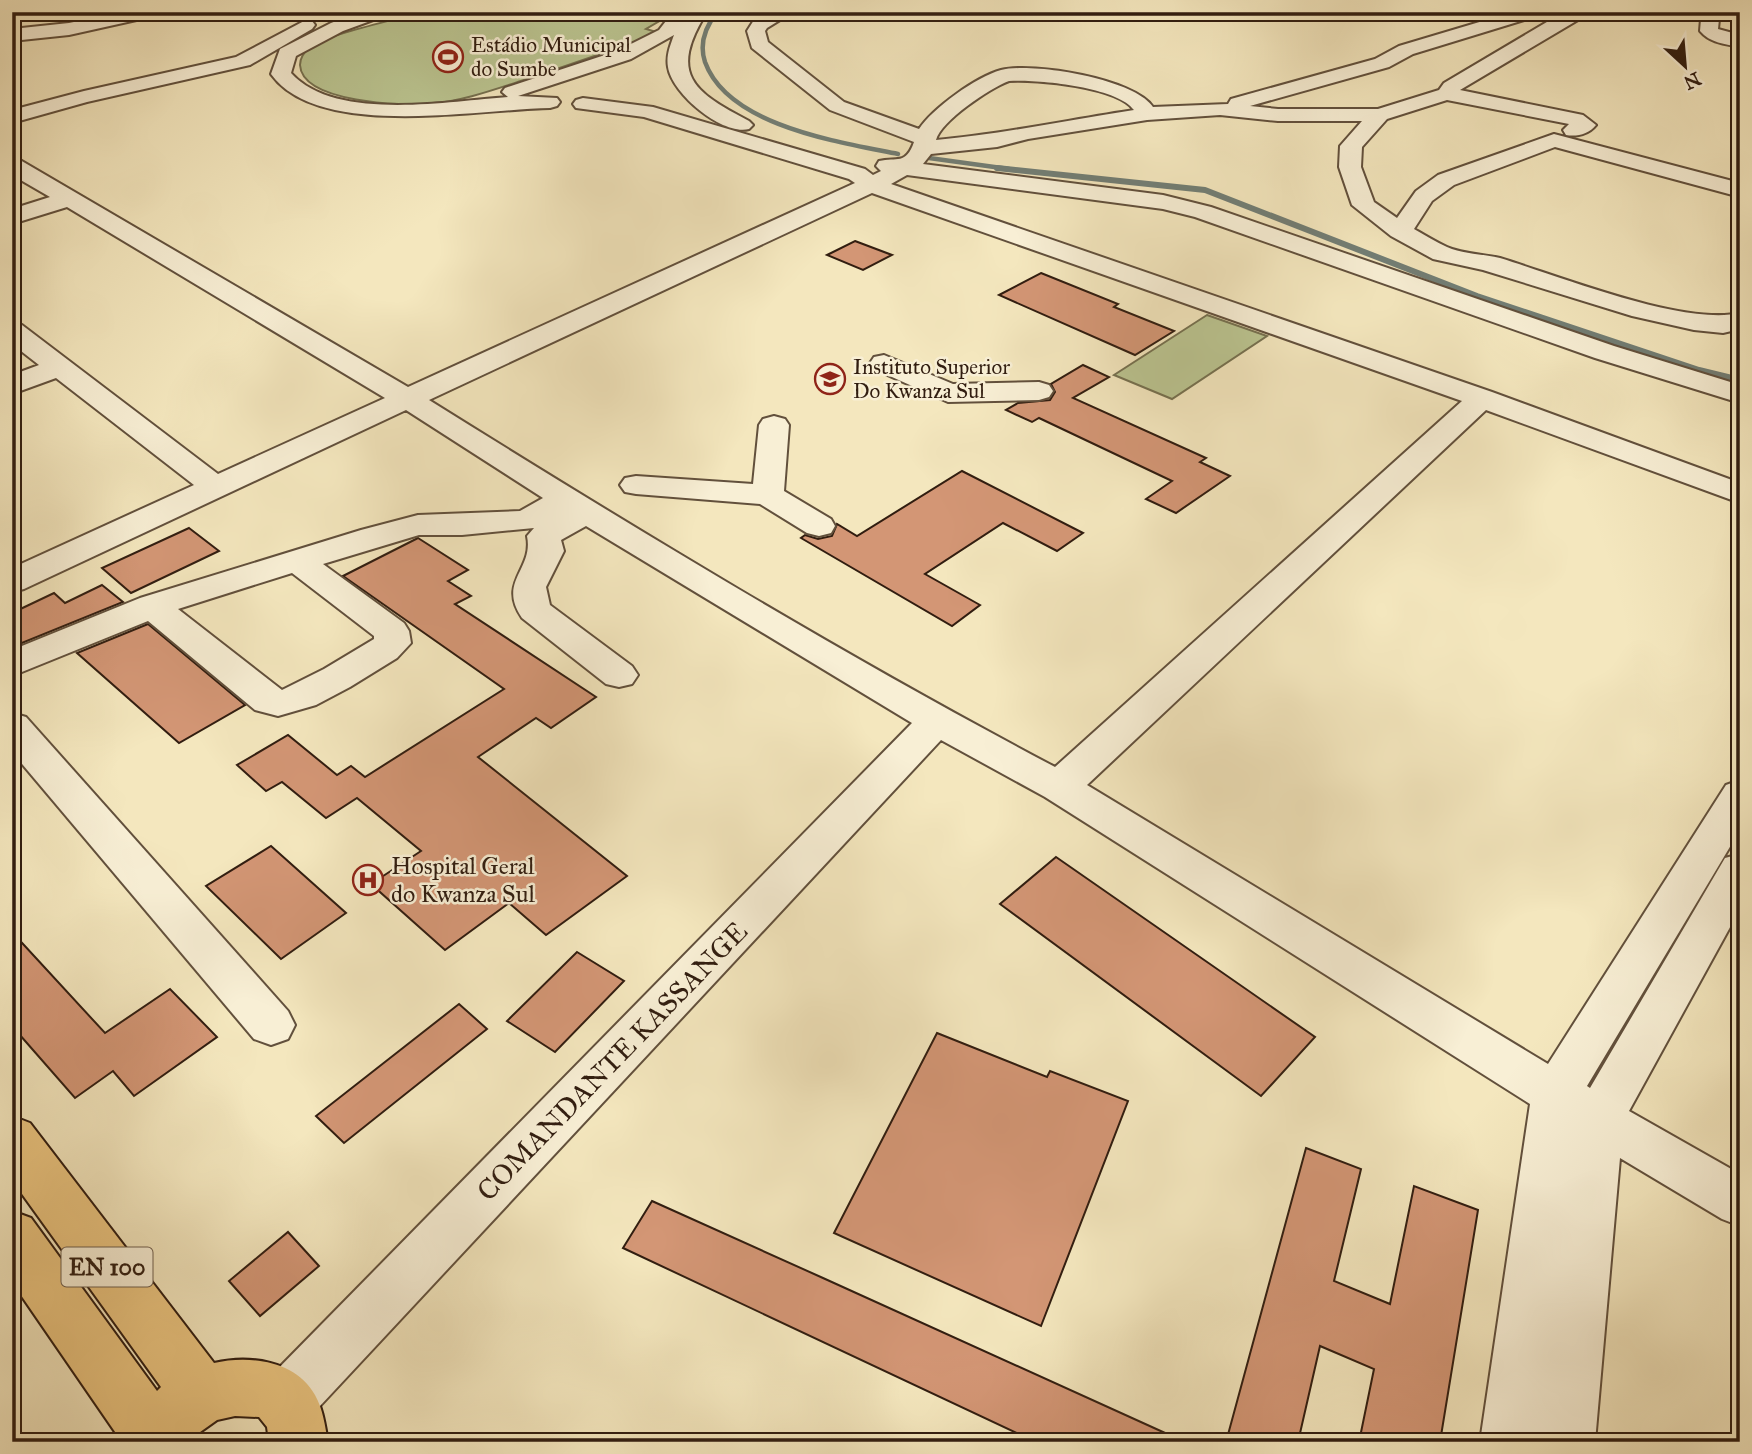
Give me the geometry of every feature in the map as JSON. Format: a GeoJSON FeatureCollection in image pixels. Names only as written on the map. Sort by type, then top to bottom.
{"type":"FeatureCollection","features":[{"type":"Feature","properties":{"kind":"main road","name":"EN 100"},"geometry":{"type":"LineString","coordinates":[[12,1139],[202,1395]]}},
{"type":"Feature","properties":{"kind":"main road","name":"EN 100"},"geometry":{"type":"LineString","coordinates":[[12,1236],[152,1439],[176,1413],[202,1395],[232,1385],[260,1387],[293,1422]]}},
{"type":"Feature","properties":{"kind":"street"},"geometry":{"type":"LineString","coordinates":[[12,35],[69,29],[150,12]]}},
{"type":"Feature","properties":{"kind":"street"},"geometry":{"type":"LineString","coordinates":[[473,104],[624,55],[666,34],[682,12]]}},
{"type":"Feature","properties":{"kind":"street"},"geometry":{"type":"LineString","coordinates":[[698,12],[683,32],[674,58],[682,83],[711,110],[761,134],[835,157],[1740,494]]}},
{"type":"Feature","properties":{"kind":"street"},"geometry":{"type":"LineString","coordinates":[[785,12],[760,24],[755,31],[759,44],[837,106],[924,143],[997,141],[1027,133],[1147,114],[1220,109],[1278,114],[1380,116],[1449,91],[1579,13]]}},
{"type":"Feature","properties":{"kind":"street"},"geometry":{"type":"LineString","coordinates":[[12,117],[84,97],[243,61],[305,25],[385,13]]}},
{"type":"Feature","properties":{"kind":"street"},"geometry":{"type":"LineString","coordinates":[[1220,109],[1381,63],[1406,50],[1523,15],[1579,13]]}},
{"type":"Feature","properties":{"kind":"street"},"geometry":{"type":"LineString","coordinates":[[337,19],[286,53],[281,74],[295,88],[326,102],[365,108],[410,109],[551,102],[646,111],[881,175],[1740,479]]}},
{"type":"Feature","properties":{"kind":"street"},"geometry":{"type":"LineString","coordinates":[[1710,19],[1709,31],[1720,37],[1740,41]]}},
{"type":"Feature","properties":{"kind":"street"},"geometry":{"type":"LineString","coordinates":[[1381,63],[1405,71]]}},
{"type":"Feature","properties":{"kind":"street"},"geometry":{"type":"LineString","coordinates":[[12,581],[881,175],[924,143],[926,132],[934,124],[993,81],[1006,75],[1046,75],[1122,94],[1141,102],[1147,114]]}},
{"type":"Feature","properties":{"kind":"street"},"geometry":{"type":"LineString","coordinates":[[551,102],[538,94],[539,89],[558,78]]}},
{"type":"Feature","properties":{"kind":"street"},"geometry":{"type":"LineString","coordinates":[[1400,231],[1424,196],[1446,180],[1585,125],[1559,115],[1449,91],[1428,79]]}},
{"type":"Feature","properties":{"kind":"street"},"geometry":{"type":"LineString","coordinates":[[583,104],[606,100],[622,90],[646,111]]}},
{"type":"Feature","properties":{"kind":"street"},"geometry":{"type":"LineString","coordinates":[[1408,108],[1448,118]]}},
{"type":"Feature","properties":{"kind":"street"},"geometry":{"type":"LineString","coordinates":[[1278,114],[1322,137],[1351,146]]}},
{"type":"Feature","properties":{"kind":"street"},"geometry":{"type":"LineString","coordinates":[[1380,116],[1351,146],[1350,167],[1364,205],[1400,231],[1442,254],[1548,280],[1641,310],[1694,322],[1723,325],[1740,321]]}},
{"type":"Feature","properties":{"kind":"street"},"geometry":{"type":"LineString","coordinates":[[1513,136],[1547,141],[1740,190]]}},
{"type":"Feature","properties":{"kind":"street"},"geometry":{"type":"LineString","coordinates":[[12,165],[406,398],[575,506],[937,721],[1059,788],[1578,1106],[1740,1202]]}},
{"type":"Feature","properties":{"kind":"street"},"geometry":{"type":"LineString","coordinates":[[881,175],[1163,202],[1299,236],[1475,309],[1664,373],[1740,394]]}},
{"type":"Feature","properties":{"kind":"street"},"geometry":{"type":"LineString","coordinates":[[12,217],[68,199]]}},
{"type":"Feature","properties":{"kind":"street"},"geometry":{"type":"LineString","coordinates":[[1299,236],[1328,230],[1417,266],[1437,267],[1460,257]]}},
{"type":"Feature","properties":{"kind":"street"},"geometry":{"type":"LineString","coordinates":[[12,331],[216,487]]}},
{"type":"Feature","properties":{"kind":"street"},"geometry":{"type":"LineString","coordinates":[[884,363],[948,393],[1038,391]]}},
{"type":"Feature","properties":{"kind":"street"},"geometry":{"type":"LineString","coordinates":[[12,385],[61,366]]}},
{"type":"Feature","properties":{"kind":"street"},"geometry":{"type":"LineString","coordinates":[[1059,788],[1482,398]]}},
{"type":"Feature","properties":{"kind":"street"},"geometry":{"type":"LineString","coordinates":[[768,495],[774,425]]}},
{"type":"Feature","properties":{"kind":"street"},"geometry":{"type":"LineString","coordinates":[[636,485],[768,495],[819,526]]}},
{"type":"Feature","properties":{"kind":"street"},"geometry":{"type":"LineString","coordinates":[[12,664],[152,606],[418,525],[527,520],[575,506]]}},
{"type":"Feature","properties":{"kind":"street"},"geometry":{"type":"LineString","coordinates":[[575,506],[544,536],[547,551],[529,587],[534,610],[620,675]]}},
{"type":"Feature","properties":{"kind":"street"},"geometry":{"type":"LineString","coordinates":[[152,606],[268,701],[280,703],[296,699],[380,654],[393,643],[391,631],[296,560]]}},
{"type":"Feature","properties":{"kind":"street","name":"COMANDANTE KASSANGE"},"geometry":{"type":"LineString","coordinates":[[293,1422],[937,721]]}},
{"type":"Feature","properties":{"kind":"street"},"geometry":{"type":"LineString","coordinates":[[12,726],[271,1025]]}},
{"type":"Feature","properties":{"kind":"street"},"geometry":{"type":"LineString","coordinates":[[1509,1442],[1578,1106],[1740,796]]}},
{"type":"Feature","properties":{"kind":"street"},"geometry":{"type":"LineString","coordinates":[[1565,1442],[1578,1106],[1740,870]]}},
{"type":"Feature","properties":{"kind":"green space","name":"Estádio Municipal do Sumbe"},"geometry":{"type":"Polygon","coordinates":[[[422,12],[675,12],[646,29],[660,33],[478,95],[454,100],[417,104],[356,100],[335,95],[305,78],[300,65],[302,58],[308,49],[318,42],[422,12]]]}},
{"type":"Feature","properties":{"kind":"green space"},"geometry":{"type":"Polygon","coordinates":[[[1207,315],[1267,336],[1172,399],[1114,375],[1207,315]]]}},
{"type":"Feature","properties":{"kind":"building"},"geometry":{"type":"Polygon","coordinates":[[[855,241],[892,255],[863,270],[827,255],[855,241]]]}},
{"type":"Feature","properties":{"kind":"building"},"geometry":{"type":"Polygon","coordinates":[[[1041,273],[1118,304],[1114,307],[1174,331],[1135,355],[999,295],[1041,273]]]}},
{"type":"Feature","properties":{"kind":"building"},"geometry":{"type":"Polygon","coordinates":[[[1083,365],[1109,377],[1073,398],[1206,458],[1200,462],[1230,476],[1176,513],[1146,499],[1172,481],[1039,418],[1032,422],[1006,410],[1018,403],[1050,400],[1055,392],[1051,384],[1083,365]]]}},
{"type":"Feature","properties":{"kind":"building"},"geometry":{"type":"Polygon","coordinates":[[[962,471],[1083,533],[1057,551],[1003,523],[925,574],[980,605],[952,626],[801,538],[805,535],[818,539],[832,536],[837,524],[857,536],[962,471]]]}},
{"type":"Feature","properties":{"kind":"building"},"geometry":{"type":"Polygon","coordinates":[[[189,528],[219,551],[131,593],[102,568],[189,528]]]}},
{"type":"Feature","properties":{"kind":"building"},"geometry":{"type":"Polygon","coordinates":[[[418,538],[468,570],[448,581],[471,596],[455,604],[596,697],[551,728],[536,718],[478,757],[627,876],[546,935],[509,903],[445,950],[371,884],[421,851],[357,798],[326,818],[282,782],[266,791],[237,765],[288,735],[337,775],[351,766],[365,777],[504,689],[343,576],[418,538]]]}},
{"type":"Feature","properties":{"kind":"building"},"geometry":{"type":"Polygon","coordinates":[[[102,585],[123,602],[12,647],[12,613],[54,593],[65,603],[102,585]]]}},
{"type":"Feature","properties":{"kind":"building"},"geometry":{"type":"Polygon","coordinates":[[[148,624],[245,705],[179,743],[77,653],[148,624]]]}},
{"type":"Feature","properties":{"kind":"building"},"geometry":{"type":"Polygon","coordinates":[[[271,846],[346,913],[281,959],[206,886],[271,846]]]}},
{"type":"Feature","properties":{"kind":"building"},"geometry":{"type":"Polygon","coordinates":[[[1056,857],[1315,1037],[1261,1096],[1000,904],[1056,857]]]}},
{"type":"Feature","properties":{"kind":"building"},"geometry":{"type":"Polygon","coordinates":[[[12,932],[105,1033],[170,989],[217,1037],[134,1096],[113,1071],[75,1098],[12,1026],[12,932]]]}},
{"type":"Feature","properties":{"kind":"building"},"geometry":{"type":"Polygon","coordinates":[[[577,952],[624,981],[555,1052],[507,1021],[577,952]]]}},
{"type":"Feature","properties":{"kind":"building"},"geometry":{"type":"Polygon","coordinates":[[[459,1004],[487,1029],[344,1143],[316,1116],[459,1004]]]}},
{"type":"Feature","properties":{"kind":"building"},"geometry":{"type":"Polygon","coordinates":[[[937,1033],[1047,1077],[1050,1071],[1128,1101],[1041,1326],[834,1233],[937,1033]]]}},
{"type":"Feature","properties":{"kind":"building"},"geometry":{"type":"Polygon","coordinates":[[[1306,1148],[1361,1169],[1334,1281],[1390,1304],[1414,1186],[1478,1210],[1440,1442],[1359,1442],[1374,1369],[1320,1346],[1298,1442],[1226,1442],[1306,1148]]]}},
{"type":"Feature","properties":{"kind":"building"},"geometry":{"type":"Polygon","coordinates":[[[652,1201],[1185,1442],[1036,1442],[623,1248],[652,1201]]]}},
{"type":"Feature","properties":{"kind":"building"},"geometry":{"type":"Polygon","coordinates":[[[288,1232],[319,1266],[260,1316],[229,1281],[288,1232]]]}},
{"type":"Feature","properties":{"kind":"waterway"},"geometry":{"type":"LineString","coordinates":[[717,12],[705,36],[703,55],[717,84],[737,102],[788,128],[846,144],[898,154]]}},
{"type":"Feature","properties":{"kind":"waterway"},"geometry":{"type":"LineString","coordinates":[[929,158],[1009,169]]}},
{"type":"Feature","properties":{"kind":"waterway"},"geometry":{"type":"LineString","coordinates":[[997,168],[1205,190],[1477,296],[1699,370],[1740,380]]}},
{"type":"Feature","properties":{"kind":"place","name":"Estádio Municipal do Sumbe"},"geometry":{"type":"Point","coordinates":[448,57]}},
{"type":"Feature","properties":{"kind":"place","name":"Instituto Superior Do Kwanza Sul"},"geometry":{"type":"Point","coordinates":[830,379]}},
{"type":"Feature","properties":{"kind":"place","name":"Hospital Geral do Kwanza Sul"},"geometry":{"type":"Point","coordinates":[368,880]}}]}
